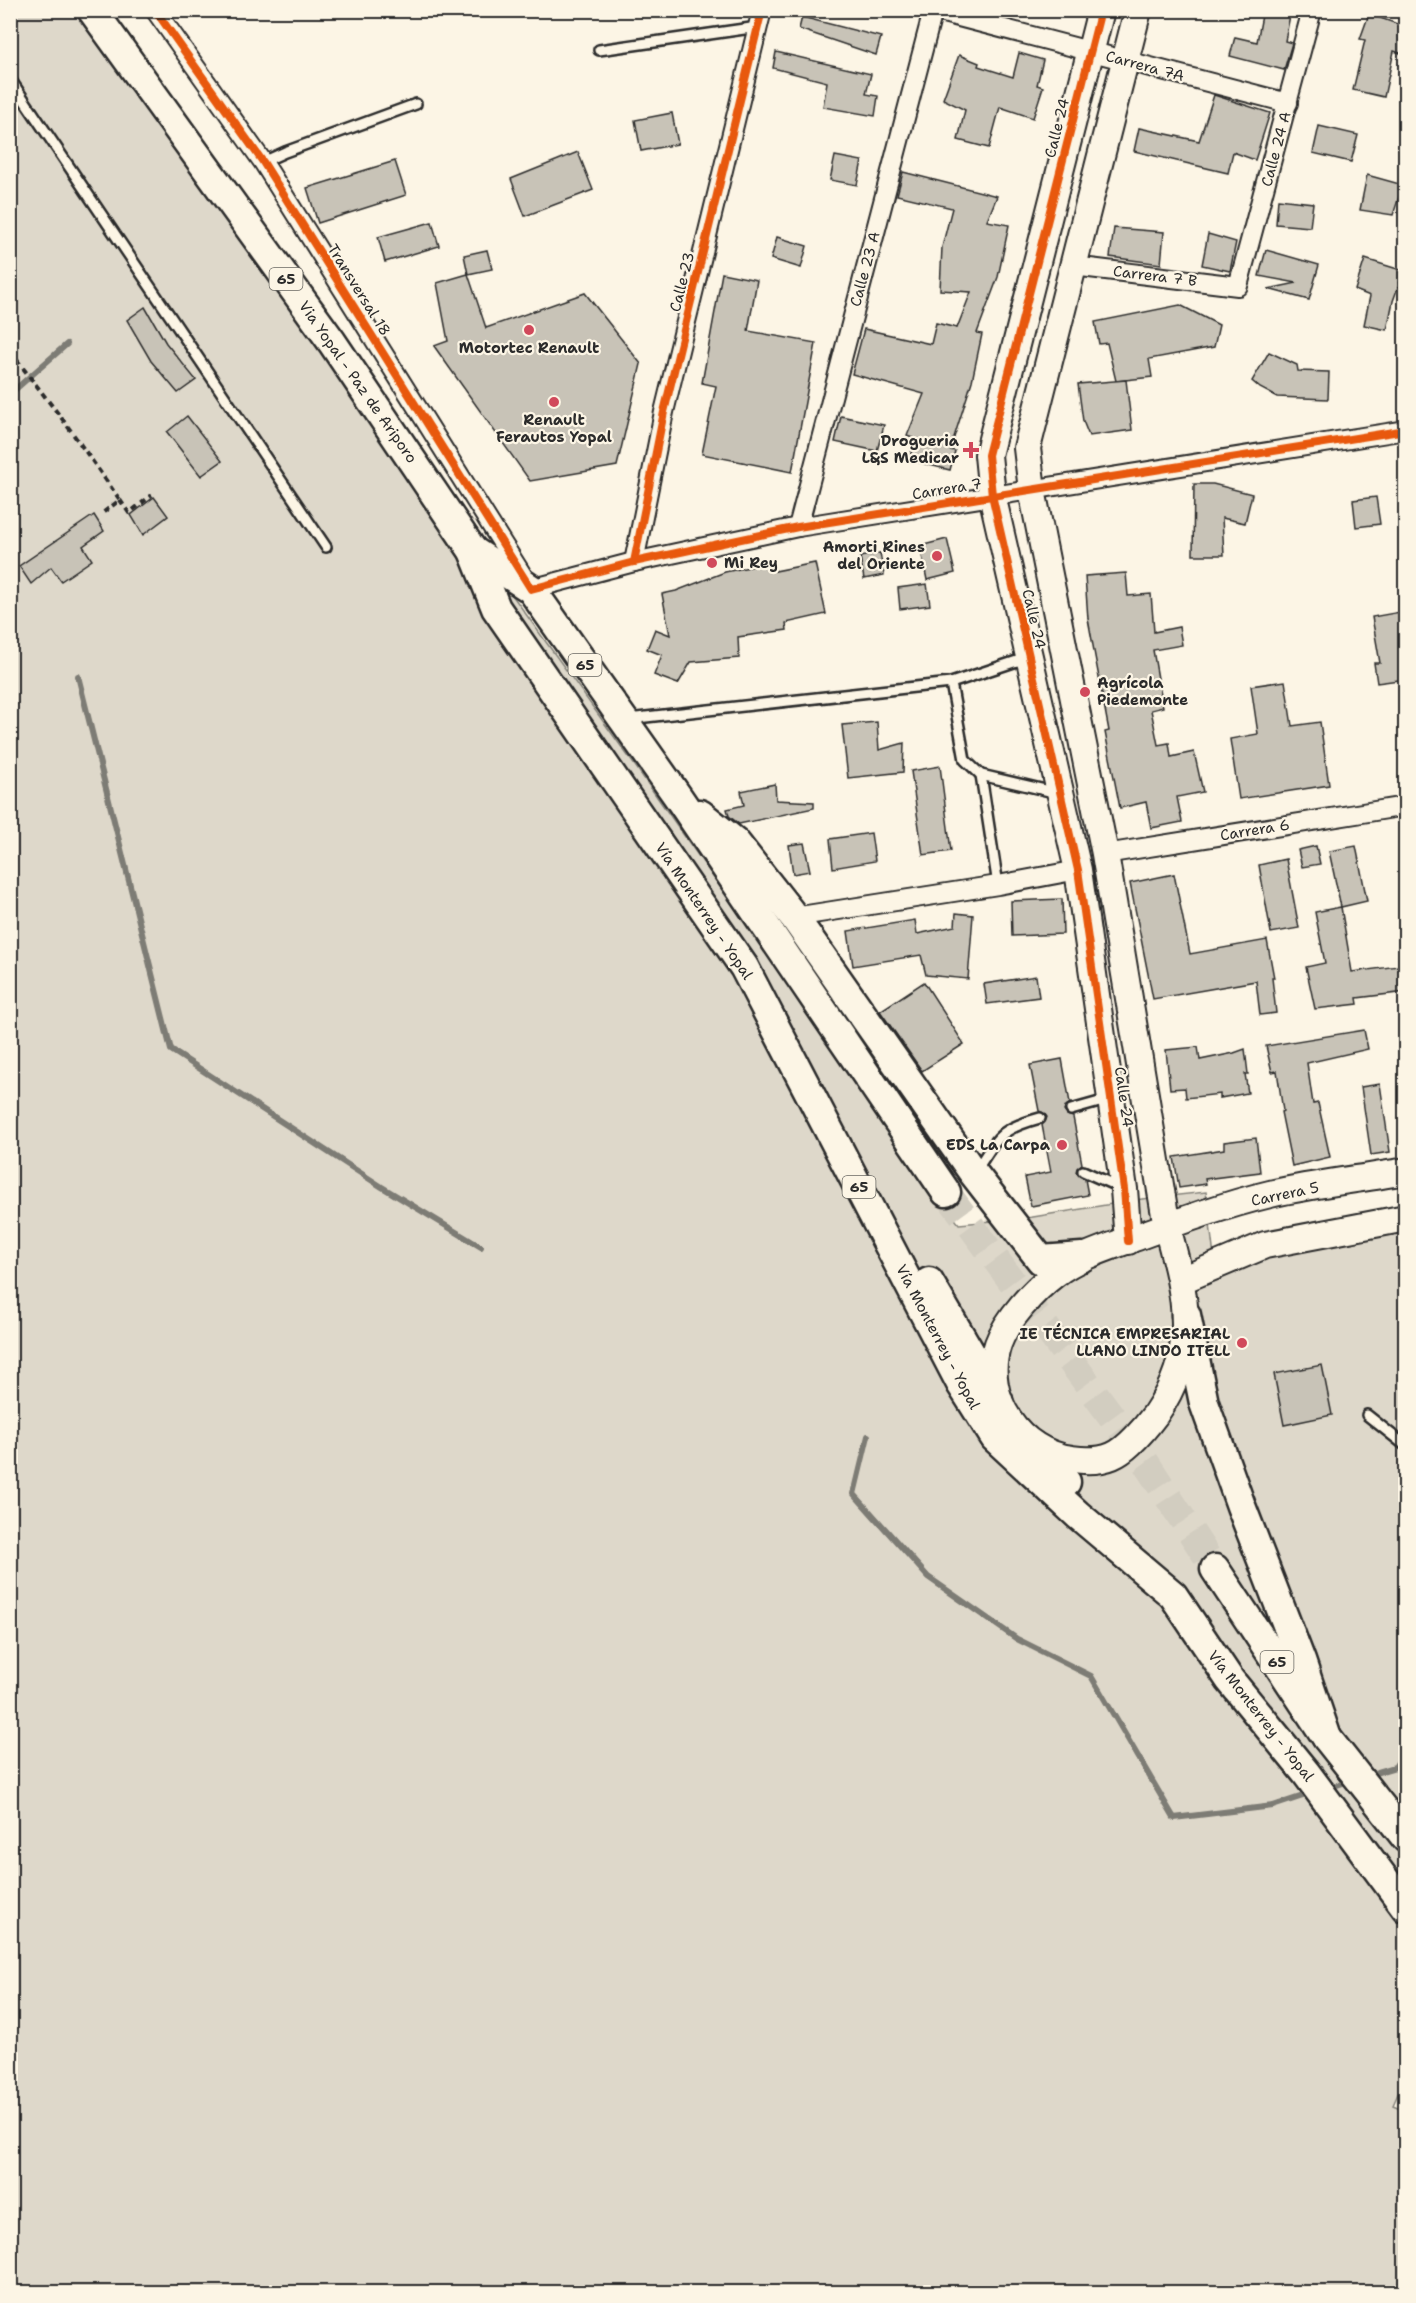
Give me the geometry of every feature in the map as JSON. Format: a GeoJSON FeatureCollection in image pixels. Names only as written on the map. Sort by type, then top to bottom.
{"type":"FeatureCollection","features":[{"type":"Feature","properties":{"kind":"main road","name":"Via Yopal - Paz de Ariporo"},"geometry":{"type":"LineString","coordinates":[[92,10],[332,342],[473,551]]}},
{"type":"Feature","properties":{"kind":"main road","name":"65"},"geometry":{"type":"LineString","coordinates":[[473,551],[531,589],[678,797],[946,1192]]}},
{"type":"Feature","properties":{"kind":"main road","name":"Vía Monterrey - Yopal"},"geometry":{"type":"LineString","coordinates":[[473,551],[496,608],[744,967],[961,1384],[995,1438],[1078,1515],[1173,1595],[1230,1680],[1306,1773],[1406,1908]]}},
{"type":"Feature","properties":{"kind":"main road"},"geometry":{"type":"LineString","coordinates":[[678,797],[735,842],[794,917],[974,1174],[1041,1260],[1082,1257]]}},
{"type":"Feature","properties":{"kind":"main road"},"geometry":{"type":"LineString","coordinates":[[744,967],[998,1400]]}},
{"type":"Feature","properties":{"kind":"main road"},"geometry":{"type":"LineString","coordinates":[[1186,1315],[1204,1403],[1333,1746]]}},
{"type":"Feature","properties":{"kind":"main road"},"geometry":{"type":"LineString","coordinates":[[1033,1446],[1173,1595]]}},
{"type":"Feature","properties":{"kind":"main road","name":"65"},"geometry":{"type":"LineString","coordinates":[[1215,1569],[1333,1746],[1406,1838]]}},
{"type":"Feature","properties":{"kind":"street","name":"Transversal 18"},"geometry":{"type":"LineString","coordinates":[[155,10],[263,162],[531,589]]}},
{"type":"Feature","properties":{"kind":"street","name":"Calle 24"},"geometry":{"type":"LineString","coordinates":[[1101,10],[988,455],[992,495],[1078,870],[1124,1189],[1128,1241]]}},
{"type":"Feature","properties":{"kind":"street","name":"Calle 24"},"geometry":{"type":"LineString","coordinates":[[1138,10],[1027,448],[1032,490],[1105,854],[1167,1227]]}},
{"type":"Feature","properties":{"kind":"street","name":"Calle 24 A"},"geometry":{"type":"LineString","coordinates":[[1238,286],[1312,10]]}},
{"type":"Feature","properties":{"kind":"street","name":"Carrera 7A"},"geometry":{"type":"LineString","coordinates":[[932,11],[1288,103]]}},
{"type":"Feature","properties":{"kind":"street","name":"Calle 23 A"},"geometry":{"type":"LineString","coordinates":[[798,527],[932,11]]}},
{"type":"Feature","properties":{"kind":"street","name":"Calle 23"},"geometry":{"type":"LineString","coordinates":[[633,562],[664,412],[760,19]]}},
{"type":"Feature","properties":{"kind":"street","name":"Carrera 7 B"},"geometry":{"type":"LineString","coordinates":[[1073,266],[1238,286]]}},
{"type":"Feature","properties":{"kind":"street","name":"Carrera 7"},"geometry":{"type":"LineString","coordinates":[[531,589],[633,562],[798,527],[1406,430]]}},
{"type":"Feature","properties":{"kind":"street","name":"Carrera 6"},"geometry":{"type":"LineString","coordinates":[[1105,854],[1406,806]]}},
{"type":"Feature","properties":{"kind":"street"},"geometry":{"type":"LineString","coordinates":[[794,917],[1078,870]]}},
{"type":"Feature","properties":{"kind":"street","name":"Carrera 5"},"geometry":{"type":"LineString","coordinates":[[1167,1227],[1270,1194],[1406,1172]]}},
{"type":"Feature","properties":{"kind":"street"},"geometry":{"type":"LineString","coordinates":[[1182,1280],[1266,1245],[1406,1218]]}},
{"type":"Feature","properties":{"kind":"street"},"geometry":{"type":"LineString","coordinates":[[1167,1227],[1182,1280],[1186,1315],[1182,1356],[1168,1395],[1145,1429],[1113,1456],[1086,1461],[1058,1458],[1033,1446],[1012,1426],[998,1400],[994,1372],[998,1344],[1013,1318],[1056,1273],[1082,1257],[1167,1227]]}},
{"type":"Feature","properties":{"kind":"lane"},"geometry":{"type":"LineString","coordinates":[[599,50],[760,19]]}},
{"type":"Feature","properties":{"kind":"lane"},"geometry":{"type":"LineString","coordinates":[[10,79],[326,547]]}},
{"type":"Feature","properties":{"kind":"lane"},"geometry":{"type":"LineString","coordinates":[[263,162],[416,104]]}},
{"type":"Feature","properties":{"kind":"lane"},"geometry":{"type":"LineString","coordinates":[[623,719],[951,683],[1029,657]]}},
{"type":"Feature","properties":{"kind":"lane"},"geometry":{"type":"LineString","coordinates":[[951,683],[964,760],[981,775],[1060,793]]}},
{"type":"Feature","properties":{"kind":"lane"},"geometry":{"type":"LineString","coordinates":[[981,775],[998,885]]}},
{"type":"Feature","properties":{"kind":"lane"},"geometry":{"type":"LineString","coordinates":[[1071,1110],[1110,1099]]}},
{"type":"Feature","properties":{"kind":"lane"},"geometry":{"type":"LineString","coordinates":[[974,1174],[998,1137],[1017,1125],[1041,1118]]}},
{"type":"Feature","properties":{"kind":"lane"},"geometry":{"type":"LineString","coordinates":[[1083,1171],[1124,1189]]}},
{"type":"Feature","properties":{"kind":"lane"},"geometry":{"type":"LineString","coordinates":[[1367,1415],[1406,1446]]}},
{"type":"Feature","properties":{"kind":"path"},"geometry":{"type":"LineString","coordinates":[[10,351],[66,424],[129,513],[152,495]]}},
{"type":"Feature","properties":{"kind":"path"},"geometry":{"type":"LineString","coordinates":[[101,514],[120,500]]}},
{"type":"Feature","properties":{"kind":"path"},"geometry":{"type":"LineString","coordinates":[[10,590],[15,612],[14,627],[10,636]]}},
{"type":"Feature","properties":{"kind":"shaded area"},"geometry":{"type":"Polygon","coordinates":[[[103,10],[510,592],[959,1224],[1027,1218],[1142,1199],[1206,1192],[1216,1273],[1269,1253],[1405,1227],[1406,2076],[1393,2105],[1405,2110],[1406,2292],[11,2292],[10,11],[103,10]]]}},
{"type":"Feature","properties":{"kind":"building"},"geometry":{"type":"Polygon","coordinates":[[[1263,10],[1291,10],[1285,41],[1292,43],[1284,70],[1230,56],[1235,37],[1257,42],[1263,10]]]}},
{"type":"Feature","properties":{"kind":"building"},"geometry":{"type":"Polygon","coordinates":[[[1369,14],[1406,27],[1406,55],[1394,51],[1384,97],[1353,90],[1365,40],[1360,39],[1369,14]]]}},
{"type":"Feature","properties":{"kind":"building"},"geometry":{"type":"Polygon","coordinates":[[[802,17],[881,37],[876,55],[799,29],[802,17]]]}},
{"type":"Feature","properties":{"kind":"building"},"geometry":{"type":"Polygon","coordinates":[[[776,52],[871,74],[866,94],[878,96],[875,116],[823,107],[827,82],[773,68],[776,52]]]}},
{"type":"Feature","properties":{"kind":"building"},"geometry":{"type":"Polygon","coordinates":[[[1019,53],[1043,60],[1037,85],[1043,87],[1033,118],[1000,107],[989,148],[958,140],[965,110],[943,99],[959,55],[979,63],[978,66],[1013,77],[1019,53]]]}},
{"type":"Feature","properties":{"kind":"building"},"geometry":{"type":"Polygon","coordinates":[[[1214,95],[1270,113],[1255,160],[1233,152],[1228,173],[1134,151],[1139,128],[1199,141],[1214,95]]]}},
{"type":"Feature","properties":{"kind":"building"},"geometry":{"type":"Polygon","coordinates":[[[672,113],[678,144],[641,151],[635,120],[672,113]]]}},
{"type":"Feature","properties":{"kind":"building"},"geometry":{"type":"Polygon","coordinates":[[[1319,126],[1358,135],[1351,162],[1313,153],[1319,126]]]}},
{"type":"Feature","properties":{"kind":"building"},"geometry":{"type":"Polygon","coordinates":[[[578,152],[593,190],[525,216],[511,179],[578,152]]]}},
{"type":"Feature","properties":{"kind":"building"},"geometry":{"type":"Polygon","coordinates":[[[835,156],[862,161],[857,185],[830,180],[835,156]]]}},
{"type":"Feature","properties":{"kind":"building"},"geometry":{"type":"Polygon","coordinates":[[[395,161],[406,195],[318,223],[307,188],[395,161]]]}},
{"type":"Feature","properties":{"kind":"building"},"geometry":{"type":"Polygon","coordinates":[[[903,172],[997,196],[987,221],[1009,225],[998,277],[977,333],[982,334],[972,381],[950,450],[955,451],[950,470],[909,460],[915,439],[907,436],[924,394],[852,374],[864,329],[931,344],[936,323],[957,328],[971,292],[940,290],[942,247],[952,208],[897,195],[903,172]]]}},
{"type":"Feature","properties":{"kind":"building"},"geometry":{"type":"Polygon","coordinates":[[[1367,175],[1403,185],[1393,215],[1360,210],[1367,175]]]}},
{"type":"Feature","properties":{"kind":"building"},"geometry":{"type":"Polygon","coordinates":[[[1278,199],[1313,203],[1310,227],[1276,224],[1278,199]]]}},
{"type":"Feature","properties":{"kind":"building"},"geometry":{"type":"Polygon","coordinates":[[[432,222],[439,246],[385,262],[378,237],[432,222]]]}},
{"type":"Feature","properties":{"kind":"building"},"geometry":{"type":"Polygon","coordinates":[[[1114,228],[1164,232],[1161,264],[1110,257],[1114,228]]]}},
{"type":"Feature","properties":{"kind":"building"},"geometry":{"type":"Polygon","coordinates":[[[1208,234],[1236,242],[1230,271],[1202,265],[1208,234]]]}},
{"type":"Feature","properties":{"kind":"building"},"geometry":{"type":"Polygon","coordinates":[[[777,237],[807,246],[801,268],[771,259],[777,237]]]}},
{"type":"Feature","properties":{"kind":"building"},"geometry":{"type":"Polygon","coordinates":[[[487,250],[492,269],[468,274],[464,255],[487,250]]]}},
{"type":"Feature","properties":{"kind":"building"},"geometry":{"type":"Polygon","coordinates":[[[1266,250],[1319,265],[1309,300],[1268,289],[1297,283],[1259,276],[1266,250]]]}},
{"type":"Feature","properties":{"kind":"building"},"geometry":{"type":"Polygon","coordinates":[[[1365,259],[1404,271],[1393,301],[1387,330],[1364,325],[1370,296],[1355,290],[1365,259]]]}},
{"type":"Feature","properties":{"kind":"building"},"geometry":{"type":"Polygon","coordinates":[[[722,273],[757,280],[748,331],[816,343],[792,472],[702,454],[716,386],[702,383],[722,273]]]}},
{"type":"Feature","properties":{"kind":"building"},"geometry":{"type":"Polygon","coordinates":[[[468,274],[486,328],[585,293],[641,364],[617,466],[530,481],[434,346],[448,341],[437,283],[468,274]]]}},
{"type":"Feature","properties":{"kind":"building"},"geometry":{"type":"Polygon","coordinates":[[[1180,305],[1219,325],[1214,347],[1149,359],[1152,377],[1116,381],[1107,343],[1099,344],[1095,322],[1180,305]]]}},
{"type":"Feature","properties":{"kind":"building"},"geometry":{"type":"Polygon","coordinates":[[[145,307],[166,343],[196,380],[178,393],[151,361],[127,320],[145,307]]]}},
{"type":"Feature","properties":{"kind":"building"},"geometry":{"type":"Polygon","coordinates":[[[1269,352],[1297,365],[1298,371],[1329,372],[1328,399],[1277,397],[1260,388],[1252,381],[1269,352]]]}},
{"type":"Feature","properties":{"kind":"building"},"geometry":{"type":"Polygon","coordinates":[[[1126,380],[1132,430],[1089,436],[1083,421],[1078,384],[1126,380]]]}},
{"type":"Feature","properties":{"kind":"building"},"geometry":{"type":"Polygon","coordinates":[[[187,416],[222,461],[201,476],[167,432],[187,416]]]}},
{"type":"Feature","properties":{"kind":"building"},"geometry":{"type":"Polygon","coordinates":[[[841,416],[884,425],[877,451],[835,442],[841,416]]]}},
{"type":"Feature","properties":{"kind":"building"},"geometry":{"type":"Polygon","coordinates":[[[1194,484],[1213,484],[1252,494],[1245,523],[1222,518],[1224,555],[1193,555],[1194,484]]]}},
{"type":"Feature","properties":{"kind":"building"},"geometry":{"type":"Polygon","coordinates":[[[154,497],[168,516],[143,535],[131,515],[154,497]]]}},
{"type":"Feature","properties":{"kind":"building"},"geometry":{"type":"Polygon","coordinates":[[[1376,497],[1380,524],[1356,527],[1353,500],[1376,497]]]}},
{"type":"Feature","properties":{"kind":"building"},"geometry":{"type":"Polygon","coordinates":[[[94,515],[104,531],[83,546],[92,560],[61,581],[51,567],[31,584],[19,566],[94,515]]]}},
{"type":"Feature","properties":{"kind":"building"},"geometry":{"type":"Polygon","coordinates":[[[947,539],[955,573],[927,580],[920,546],[947,539]]]}},
{"type":"Feature","properties":{"kind":"building"},"geometry":{"type":"Polygon","coordinates":[[[880,553],[884,575],[864,579],[860,557],[880,553]]]}},
{"type":"Feature","properties":{"kind":"building"},"geometry":{"type":"Polygon","coordinates":[[[773,562],[775,571],[815,563],[826,614],[786,623],[787,630],[738,637],[739,658],[691,662],[678,684],[654,675],[662,655],[647,649],[655,629],[670,635],[662,594],[725,572],[773,562]]]}},
{"type":"Feature","properties":{"kind":"building"},"geometry":{"type":"Polygon","coordinates":[[[1126,573],[1128,596],[1151,594],[1154,632],[1179,627],[1182,645],[1153,650],[1163,707],[1151,710],[1158,745],[1169,743],[1171,757],[1194,752],[1203,792],[1177,797],[1182,822],[1151,828],[1146,802],[1120,808],[1105,732],[1109,731],[1088,619],[1085,576],[1126,573]]]}},
{"type":"Feature","properties":{"kind":"building"},"geometry":{"type":"Polygon","coordinates":[[[927,584],[930,605],[900,609],[898,588],[927,584]]]}},
{"type":"Feature","properties":{"kind":"building"},"geometry":{"type":"Polygon","coordinates":[[[1400,612],[1405,647],[1403,648],[1406,679],[1377,683],[1374,663],[1380,663],[1372,617],[1400,612]]]}},
{"type":"Feature","properties":{"kind":"building"},"geometry":{"type":"Polygon","coordinates":[[[1285,681],[1292,726],[1320,722],[1329,785],[1239,799],[1230,739],[1258,734],[1251,686],[1285,681]]]}},
{"type":"Feature","properties":{"kind":"building"},"geometry":{"type":"Polygon","coordinates":[[[877,722],[879,750],[904,743],[903,772],[848,778],[842,725],[877,722]]]}},
{"type":"Feature","properties":{"kind":"building"},"geometry":{"type":"Polygon","coordinates":[[[940,766],[951,851],[923,855],[911,771],[940,766]]]}},
{"type":"Feature","properties":{"kind":"building"},"geometry":{"type":"Polygon","coordinates":[[[775,784],[776,800],[814,802],[814,808],[739,824],[729,816],[727,809],[744,805],[741,791],[775,784]]]}},
{"type":"Feature","properties":{"kind":"building"},"geometry":{"type":"Polygon","coordinates":[[[871,833],[875,861],[833,868],[830,839],[871,833]]]}},
{"type":"Feature","properties":{"kind":"building"},"geometry":{"type":"Polygon","coordinates":[[[804,843],[810,871],[793,874],[789,845],[804,843]]]}},
{"type":"Feature","properties":{"kind":"building"},"geometry":{"type":"Polygon","coordinates":[[[1316,846],[1320,864],[1302,867],[1298,850],[1316,846]]]}},
{"type":"Feature","properties":{"kind":"building"},"geometry":{"type":"Polygon","coordinates":[[[1356,846],[1367,901],[1341,907],[1329,851],[1356,846]]]}},
{"type":"Feature","properties":{"kind":"building"},"geometry":{"type":"Polygon","coordinates":[[[1286,859],[1299,928],[1271,933],[1259,865],[1286,859]]]}},
{"type":"Feature","properties":{"kind":"building"},"geometry":{"type":"Polygon","coordinates":[[[1174,874],[1190,954],[1267,940],[1274,978],[1272,978],[1276,1013],[1260,1015],[1256,981],[1153,999],[1130,883],[1174,874]]]}},
{"type":"Feature","properties":{"kind":"building"},"geometry":{"type":"Polygon","coordinates":[[[1062,899],[1063,934],[1012,936],[1011,901],[1062,899]]]}},
{"type":"Feature","properties":{"kind":"building"},"geometry":{"type":"Polygon","coordinates":[[[1341,907],[1352,972],[1406,965],[1406,992],[1357,998],[1358,1004],[1315,1009],[1306,967],[1325,963],[1315,912],[1341,907]]]}},
{"type":"Feature","properties":{"kind":"building"},"geometry":{"type":"Polygon","coordinates":[[[956,913],[973,915],[968,979],[926,975],[921,955],[853,966],[848,931],[915,920],[917,934],[955,926],[956,913]]]}},
{"type":"Feature","properties":{"kind":"building"},"geometry":{"type":"Polygon","coordinates":[[[1036,976],[1039,997],[987,1004],[984,984],[1036,976]]]}},
{"type":"Feature","properties":{"kind":"building"},"geometry":{"type":"Polygon","coordinates":[[[924,982],[964,1044],[922,1071],[880,1011],[924,982]]]}},
{"type":"Feature","properties":{"kind":"building"},"geometry":{"type":"Polygon","coordinates":[[[1364,1030],[1368,1049],[1307,1063],[1313,1104],[1318,1103],[1330,1157],[1292,1166],[1281,1112],[1283,1111],[1277,1071],[1272,1072],[1266,1046],[1364,1030]]]}},
{"type":"Feature","properties":{"kind":"building"},"geometry":{"type":"Polygon","coordinates":[[[1198,1047],[1200,1060],[1245,1049],[1248,1093],[1220,1098],[1220,1094],[1186,1098],[1185,1088],[1170,1089],[1166,1050],[1198,1047]]]}},
{"type":"Feature","properties":{"kind":"building","name":"EDS La Carpa"},"geometry":{"type":"Polygon","coordinates":[[[1062,1059],[1070,1103],[1064,1111],[1073,1117],[1082,1164],[1076,1172],[1085,1179],[1088,1195],[1031,1206],[1025,1177],[1051,1172],[1042,1125],[1047,1117],[1039,1111],[1030,1065],[1062,1059]]]}},
{"type":"Feature","properties":{"kind":"building"},"geometry":{"type":"Polygon","coordinates":[[[1380,1084],[1390,1152],[1371,1155],[1361,1087],[1380,1084]]]}},
{"type":"Feature","properties":{"kind":"building"},"geometry":{"type":"Polygon","coordinates":[[[1256,1138],[1260,1172],[1205,1179],[1206,1184],[1179,1188],[1174,1157],[1224,1149],[1224,1142],[1256,1138]]]}},
{"type":"Feature","properties":{"kind":"building"},"geometry":{"type":"Polygon","coordinates":[[[1322,1365],[1332,1415],[1284,1425],[1274,1374],[1322,1365]]]}},
{"type":"Feature","properties":{"kind":"waterway"},"geometry":{"type":"LineString","coordinates":[[10,394],[67,344]]}},
{"type":"Feature","properties":{"kind":"waterway"},"geometry":{"type":"LineString","coordinates":[[78,676],[171,1050],[382,1187],[481,1247]]}},
{"type":"Feature","properties":{"kind":"waterway"},"geometry":{"type":"LineString","coordinates":[[868,1436],[854,1494],[928,1577],[1017,1639],[1091,1676],[1174,1818],[1273,1806],[1312,1793]]}},
{"type":"Feature","properties":{"kind":"waterway"},"geometry":{"type":"LineString","coordinates":[[1368,1775],[1395,1767],[1406,1751]]}},
{"type":"Feature","properties":{"kind":"waterway"},"geometry":{"type":"LineString","coordinates":[[1328,1788],[1352,1780]]}},
{"type":"Feature","properties":{"kind":"tunnel"},"geometry":{"type":"LineString","coordinates":[[946,1192],[1146,1463],[1215,1569]]}},
{"type":"Feature","properties":{"kind":"cycle path"},"geometry":{"type":"LineString","coordinates":[[155,10],[263,162],[531,589],[634,562],[798,527],[1406,430]]}},
{"type":"Feature","properties":{"kind":"cycle path"},"geometry":{"type":"LineString","coordinates":[[634,562],[664,412],[762,10]]}},
{"type":"Feature","properties":{"kind":"cycle path"},"geometry":{"type":"LineString","coordinates":[[1101,10],[988,455],[992,495],[1078,870],[1124,1189],[1128,1241]]}},
{"type":"Feature","properties":{"kind":"place","name":"Motortec Renault"},"geometry":{"type":"Point","coordinates":[529,330]}},
{"type":"Feature","properties":{"kind":"place","name":"Renault Ferautos Yopal"},"geometry":{"type":"Point","coordinates":[554,402]}},
{"type":"Feature","properties":{"kind":"place","name":"Drogueria L&S Medicar"},"geometry":{"type":"Point","coordinates":[971,450]}},
{"type":"Feature","properties":{"kind":"place","name":"Amorti Rines del Oriente"},"geometry":{"type":"Point","coordinates":[937,556]}},
{"type":"Feature","properties":{"kind":"place","name":"Mi Rey"},"geometry":{"type":"Point","coordinates":[712,563]}},
{"type":"Feature","properties":{"kind":"place","name":"Agrícola Piedemonte"},"geometry":{"type":"Point","coordinates":[1085,692]}},
{"type":"Feature","properties":{"kind":"place","name":"EDS La Carpa"},"geometry":{"type":"Point","coordinates":[1062,1145]}},
{"type":"Feature","properties":{"kind":"place","name":"IE TÉCNICA EMPRESARIAL LLANO LINDO ITELL"},"geometry":{"type":"Point","coordinates":[1242,1343]}}]}
